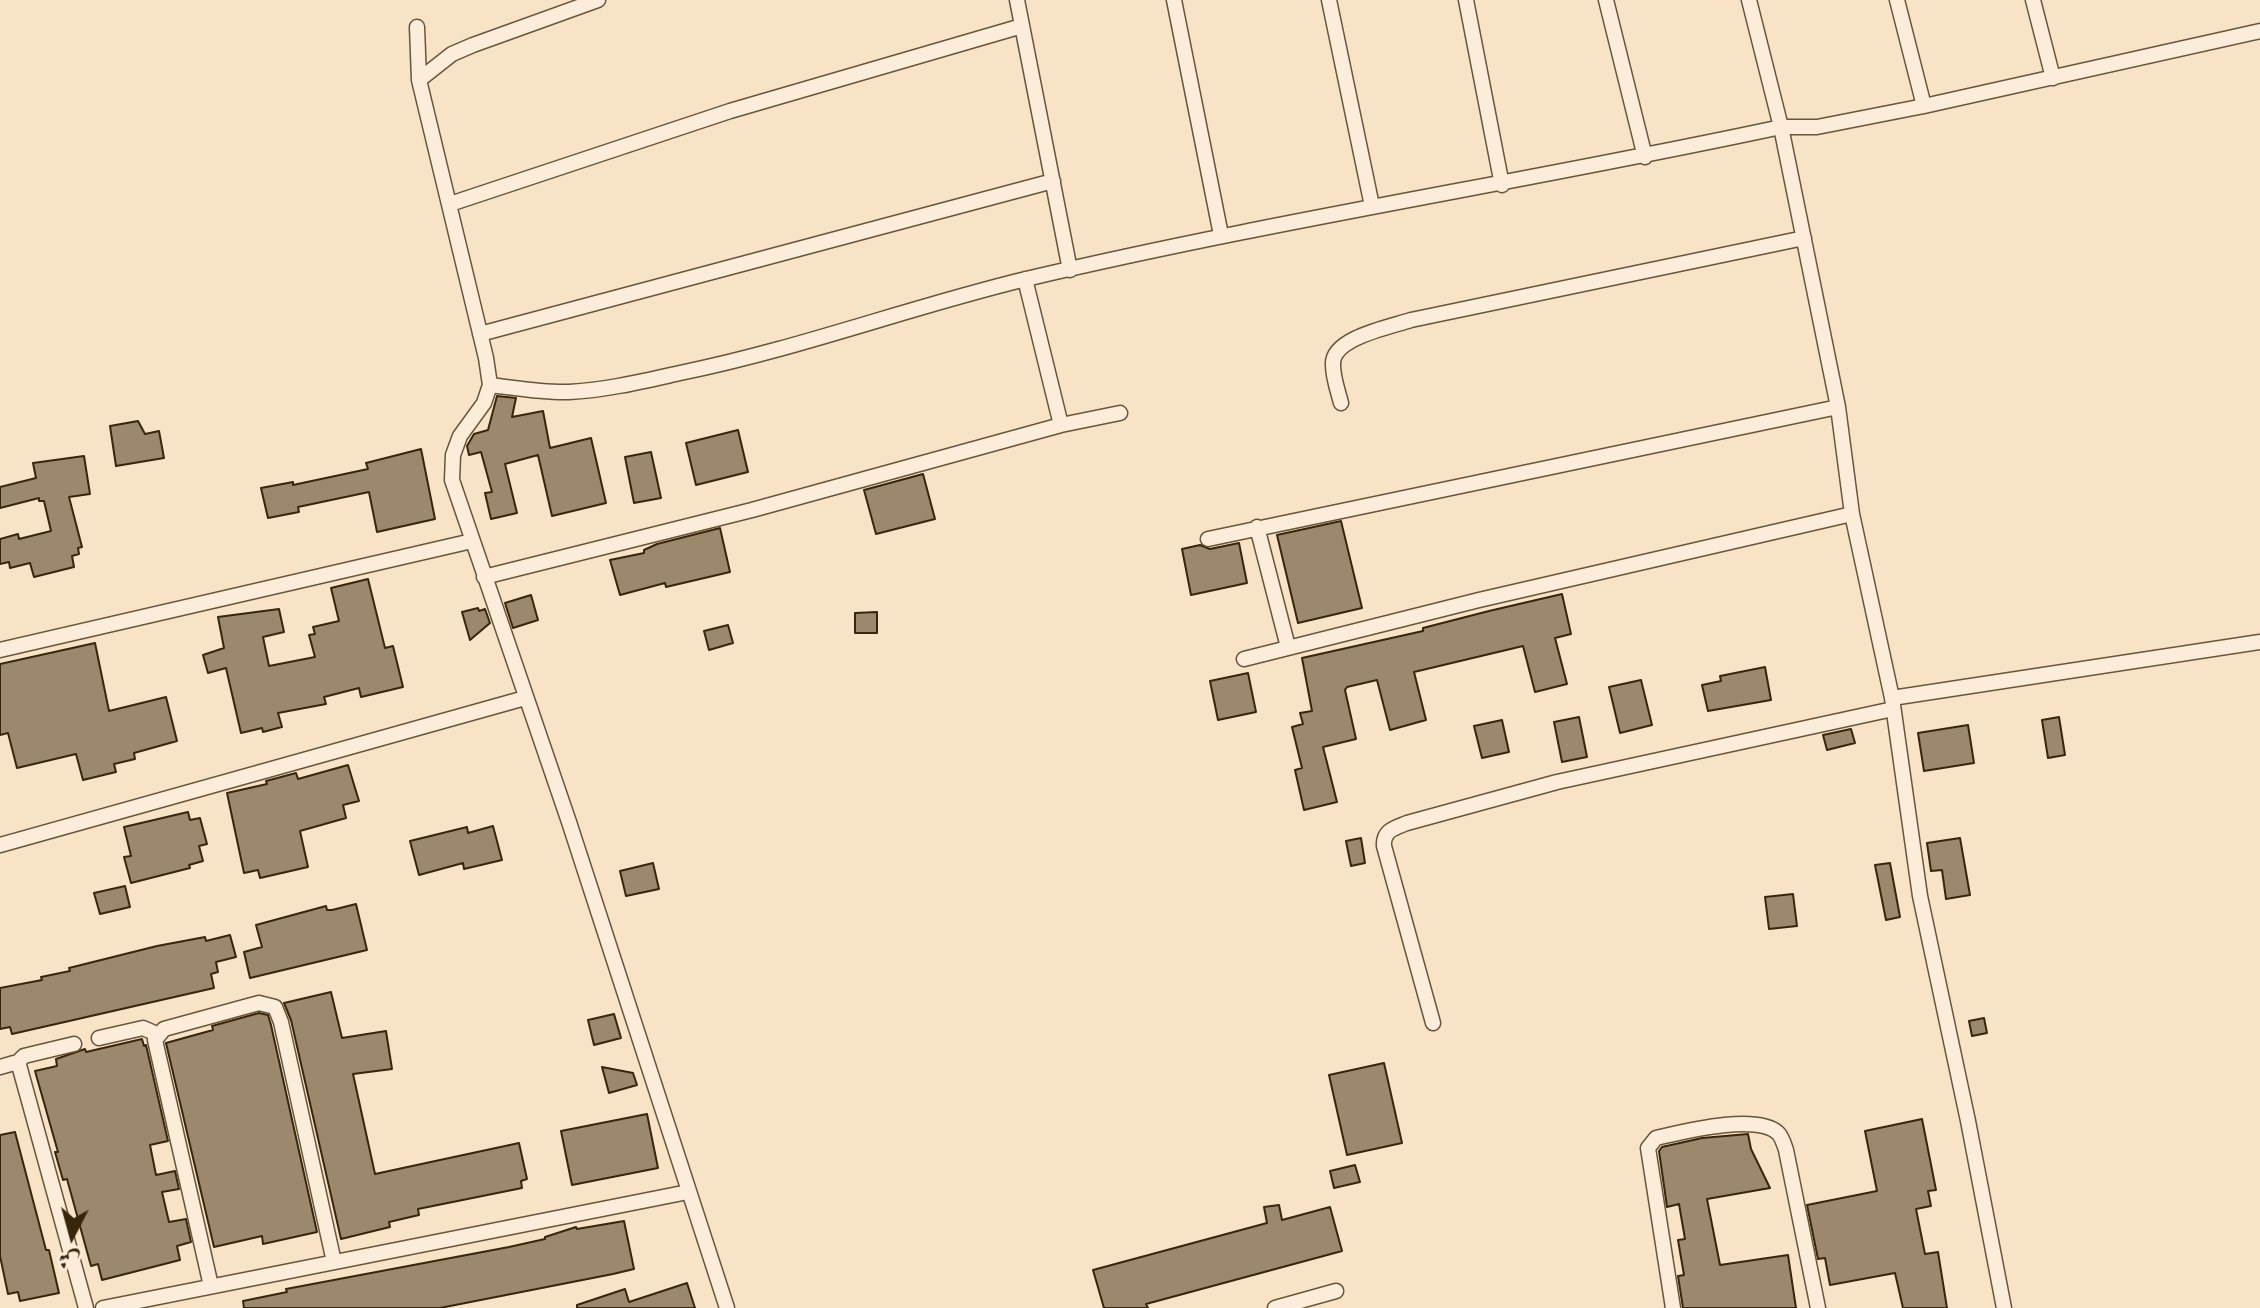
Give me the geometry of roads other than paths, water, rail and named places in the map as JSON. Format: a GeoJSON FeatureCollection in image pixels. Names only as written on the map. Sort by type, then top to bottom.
{"type":"FeatureCollection","features":[{"type":"Feature","properties":{"kind":"street"},"geometry":{"type":"LineString","coordinates":[[419,80],[452,54],[598,0]]}},
{"type":"Feature","properties":{"kind":"street"},"geometry":{"type":"LineString","coordinates":[[1017,0],[1070,270]]}},
{"type":"Feature","properties":{"kind":"street"},"geometry":{"type":"LineString","coordinates":[[1174,0],[1221,235]]}},
{"type":"Feature","properties":{"kind":"street"},"geometry":{"type":"LineString","coordinates":[[1329,0],[1372,206]]}},
{"type":"Feature","properties":{"kind":"street"},"geometry":{"type":"LineString","coordinates":[[1466,0],[1502,185]]}},
{"type":"Feature","properties":{"kind":"street"},"geometry":{"type":"LineString","coordinates":[[1606,0],[1645,157]]}},
{"type":"Feature","properties":{"kind":"street"},"geometry":{"type":"LineString","coordinates":[[1749,0],[1781,127],[1838,407],[1852,514],[1893,703],[1920,896],[2004,1308]]}},
{"type":"Feature","properties":{"kind":"street"},"geometry":{"type":"LineString","coordinates":[[1897,0],[1924,106]]}},
{"type":"Feature","properties":{"kind":"street"},"geometry":{"type":"LineString","coordinates":[[2033,0],[2053,78]]}},
{"type":"Feature","properties":{"kind":"street"},"geometry":{"type":"LineString","coordinates":[[450,204],[730,111],[1022,26]]}},
{"type":"Feature","properties":{"kind":"street"},"geometry":{"type":"LineString","coordinates":[[417,27],[419,80],[490,385],[484,403],[460,436],[453,455],[452,480],[569,822],[727,1308]]}},
{"type":"Feature","properties":{"kind":"street"},"geometry":{"type":"LineString","coordinates":[[490,385],[565,392],[599,390],[718,366],[1025,279],[1221,235],[1502,185],[1781,127],[1817,127],[1924,106],[2260,31]]}},
{"type":"Feature","properties":{"kind":"street"},"geometry":{"type":"LineString","coordinates":[[480,334],[1053,181]]}},
{"type":"Feature","properties":{"kind":"street"},"geometry":{"type":"LineString","coordinates":[[1341,403],[1332,363],[1339,348],[1357,338],[1411,320],[1804,238]]}},
{"type":"Feature","properties":{"kind":"street"},"geometry":{"type":"LineString","coordinates":[[1025,279],[1061,425]]}},
{"type":"Feature","properties":{"kind":"street"},"geometry":{"type":"LineString","coordinates":[[1208,539],[1838,407]]}},
{"type":"Feature","properties":{"kind":"street"},"geometry":{"type":"LineString","coordinates":[[484,577],[752,510],[1061,425],[1120,413]]}},
{"type":"Feature","properties":{"kind":"street"},"geometry":{"type":"LineString","coordinates":[[1244,659],[1852,514]]}},
{"type":"Feature","properties":{"kind":"street"},"geometry":{"type":"LineString","coordinates":[[1257,527],[1288,647]]}},
{"type":"Feature","properties":{"kind":"street"},"geometry":{"type":"LineString","coordinates":[[0,650],[472,541]]}},
{"type":"Feature","properties":{"kind":"street"},"geometry":{"type":"LineString","coordinates":[[1433,1023],[1384,846],[1384,837],[1389,830],[1557,782],[1893,703],[2260,642]]}},
{"type":"Feature","properties":{"kind":"street"},"geometry":{"type":"LineString","coordinates":[[0,845],[525,698]]}},
{"type":"Feature","properties":{"kind":"street"},"geometry":{"type":"LineString","coordinates":[[211,1286],[155,1040],[164,1029],[259,1003],[275,1007],[281,1022],[334,1262]]}},
{"type":"Feature","properties":{"kind":"street"},"geometry":{"type":"LineString","coordinates":[[99,1038],[143,1028],[159,1035]]}},
{"type":"Feature","properties":{"kind":"street"},"geometry":{"type":"LineString","coordinates":[[0,1067],[16,1064],[24,1056],[74,1044]]}},
{"type":"Feature","properties":{"kind":"street"},"geometry":{"type":"LineString","coordinates":[[16,1064],[19,1065],[86,1308]]}},
{"type":"Feature","properties":{"kind":"street"},"geometry":{"type":"LineString","coordinates":[[1673,1308],[1648,1148],[1656,1138],[1747,1124],[1768,1127],[1780,1135],[1786,1150],[1818,1308]]}},
{"type":"Feature","properties":{"kind":"street"},"geometry":{"type":"LineString","coordinates":[[103,1308],[688,1192]]}},
{"type":"Feature","properties":{"kind":"street"},"geometry":{"type":"LineString","coordinates":[[1275,1308],[1336,1291]]}}]}
